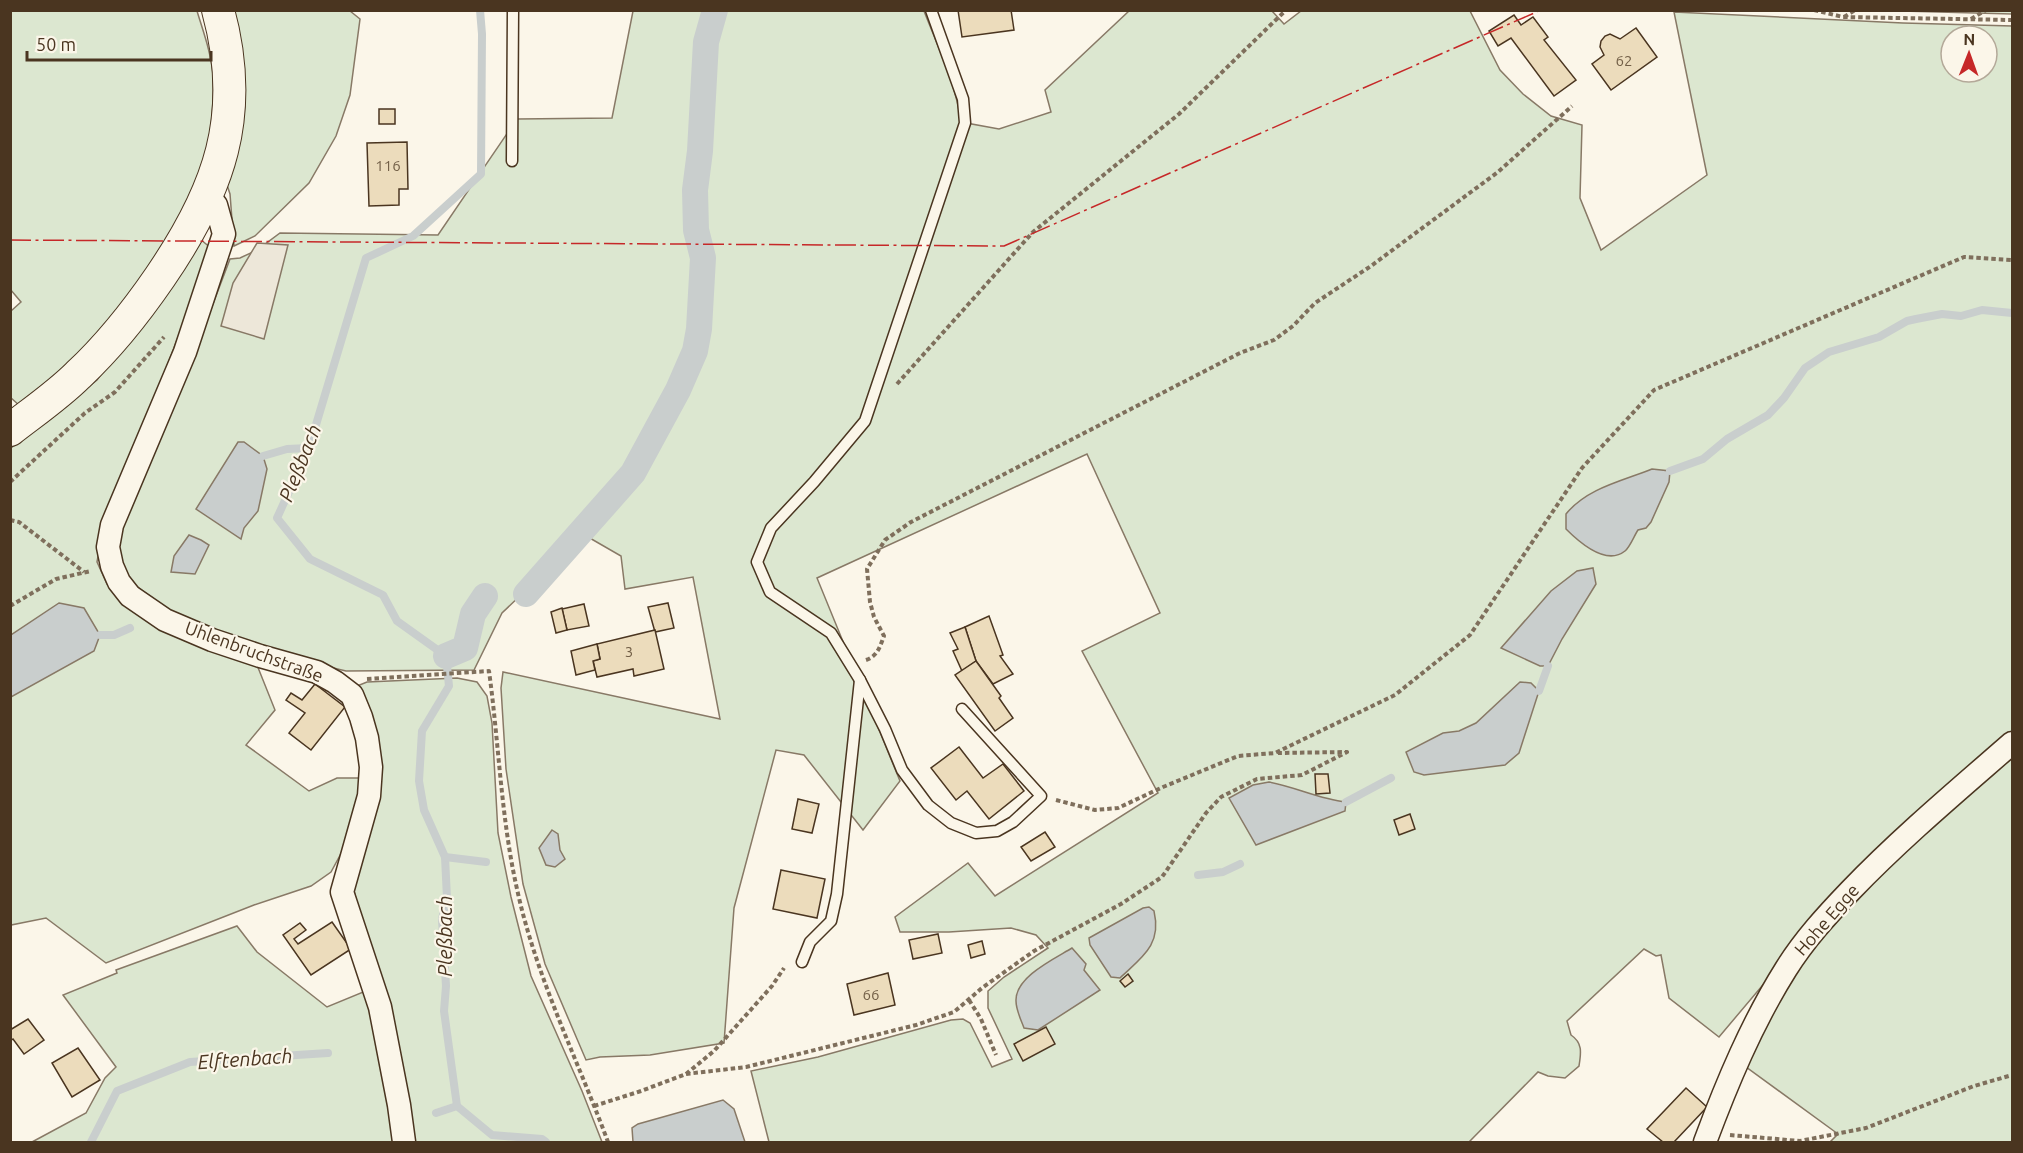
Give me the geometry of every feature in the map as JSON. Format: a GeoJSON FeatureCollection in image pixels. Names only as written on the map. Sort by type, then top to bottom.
{"type":"FeatureCollection","features":[{"type":"Feature","properties":{"kind":"main road"},"geometry":{"type":"LineString","coordinates":[[10,430],[78,376],[139,308],[182,245],[208,195],[220,161],[228,123],[230,95],[229,67],[218,10]]}},
{"type":"Feature","properties":{"kind":"street","name":"Uhlenbruchstraße"},"geometry":{"type":"LineString","coordinates":[[208,195],[216,205],[224,234],[185,352],[112,525],[108,547],[112,566],[119,582],[130,596],[165,620],[212,640],[317,672],[352,695],[367,738],[370,766],[369,796],[342,892],[381,1007],[404,1143]]}},
{"type":"Feature","properties":{"kind":"street","name":"Hohe Egge"},"geometry":{"type":"LineString","coordinates":[[1706,1138],[1733,1070],[1760,1014],[1787,968],[1820,923],[1867,874],[2013,743]]}},
{"type":"Feature","properties":{"kind":"lane"},"geometry":{"type":"LineString","coordinates":[[512,161],[513,10]]}},
{"type":"Feature","properties":{"kind":"lane"},"geometry":{"type":"LineString","coordinates":[[931,10],[963,99],[965,123],[865,421],[814,482],[771,528],[757,562],[770,592],[831,633],[860,680],[885,729],[902,770],[928,805],[951,823],[976,833],[997,831],[1013,822],[1041,796],[962,709]]}},
{"type":"Feature","properties":{"kind":"lane"},"geometry":{"type":"LineString","coordinates":[[802,962],[810,942],[831,921],[837,894],[860,680]]}},
{"type":"Feature","properties":{"kind":"path"},"geometry":{"type":"LineString","coordinates":[[896,386],[1034,232],[1179,114],[1286,10]]}},
{"type":"Feature","properties":{"kind":"path"},"geometry":{"type":"LineString","coordinates":[[1814,10],[1843,17],[2013,20]]}},
{"type":"Feature","properties":{"kind":"path"},"geometry":{"type":"LineString","coordinates":[[1843,17],[1855,10]]}},
{"type":"Feature","properties":{"kind":"path"},"geometry":{"type":"LineString","coordinates":[[1970,19],[1986,10]]}},
{"type":"Feature","properties":{"kind":"path"},"geometry":{"type":"LineString","coordinates":[[850,667],[873,658],[885,636],[872,610],[867,569],[885,540],[911,522],[1119,415],[1240,353],[1274,340],[1293,326],[1315,303],[1371,266],[1498,172],[1572,106]]}},
{"type":"Feature","properties":{"kind":"path"},"geometry":{"type":"LineString","coordinates":[[1275,753],[1395,695],[1470,635],[1582,468],[1654,390],[1964,257],[2013,260]]}},
{"type":"Feature","properties":{"kind":"path"},"geometry":{"type":"LineString","coordinates":[[10,482],[85,413],[115,392],[168,333]]}},
{"type":"Feature","properties":{"kind":"path"},"geometry":{"type":"LineString","coordinates":[[10,520],[19,522],[85,573]]}},
{"type":"Feature","properties":{"kind":"path"},"geometry":{"type":"LineString","coordinates":[[10,606],[56,579],[112,566]]}},
{"type":"Feature","properties":{"kind":"path"},"geometry":{"type":"LineString","coordinates":[[335,682],[489,671],[506,832],[517,890],[539,972],[608,1143]]}},
{"type":"Feature","properties":{"kind":"path"},"geometry":{"type":"LineString","coordinates":[[594,1106],[686,1074],[746,1067],[916,1025],[954,1012],[1034,951],[1121,904],[1162,877],[1206,813],[1221,797],[1257,779],[1302,775],[1347,752],[1238,756],[1119,808],[1095,810],[1041,796]]}},
{"type":"Feature","properties":{"kind":"path"},"geometry":{"type":"LineString","coordinates":[[686,1074],[714,1051],[772,986],[784,969]]}},
{"type":"Feature","properties":{"kind":"path"},"geometry":{"type":"LineString","coordinates":[[969,1000],[981,1019],[996,1054]]}},
{"type":"Feature","properties":{"kind":"path"},"geometry":{"type":"LineString","coordinates":[[1706,1138],[1800,1141],[1866,1128],[1974,1086],[2013,1075]]}},
{"type":"Feature","properties":{"kind":"green space"},"geometry":{"type":"Polygon","coordinates":[[[1902,10],[2012,10],[2012,14],[1902,11],[1902,10]]]}},
{"type":"Feature","properties":{"kind":"green space"},"geometry":{"type":"Polygon","coordinates":[[[10,11],[197,11],[209,52],[213,77],[212,120],[204,162],[195,189],[167,243],[130,294],[91,340],[65,367],[20,406],[10,397],[11,311],[21,302],[10,289],[10,11]]]}},
{"type":"Feature","properties":{"kind":"green space"},"geometry":{"type":"Polygon","coordinates":[[[234,11],[350,11],[360,19],[350,95],[336,136],[309,183],[255,236],[234,246],[230,194],[226,182],[234,11]]]}},
{"type":"Feature","properties":{"kind":"green space"},"geometry":{"type":"Polygon","coordinates":[[[633,11],[924,11],[951,80],[961,122],[999,129],[1051,112],[1045,90],[1129,11],[1272,11],[1284,24],[1301,11],[1470,11],[1500,70],[1523,94],[1551,116],[1582,125],[1580,198],[1601,250],[1707,175],[1674,12],[1939,24],[1939,84],[1999,84],[1999,26],[2012,26],[2012,733],[1783,961],[1719,1037],[1669,998],[1661,955],[1656,956],[1644,949],[1567,1021],[1571,1035],[1578,1041],[1581,1053],[1579,1066],[1565,1078],[1538,1072],[1469,1142],[769,1142],[751,1071],[818,1057],[951,1020],[963,1019],[970,1023],[992,1067],[1012,1059],[988,1008],[988,991],[1004,977],[1048,948],[1036,935],[1011,928],[900,932],[895,917],[968,863],[995,896],[1158,793],[1082,651],[1160,613],[1087,454],[817,578],[900,781],[863,830],[804,755],[776,750],[734,908],[724,1043],[650,1055],[600,1057],[586,1060],[545,964],[523,884],[506,769],[501,688],[503,672],[720,719],[693,577],[625,589],[621,556],[588,537],[545,572],[502,613],[474,670],[346,671],[262,651],[175,615],[131,582],[122,569],[118,551],[124,520],[197,346],[230,259],[240,258],[257,250],[280,233],[438,235],[517,119],[612,118],[633,11]]]}},
{"type":"Feature","properties":{"kind":"green space"},"geometry":{"type":"Polygon","coordinates":[[[200,239],[212,249],[102,535],[97,562],[107,584],[125,603],[257,665],[275,710],[246,745],[309,791],[337,778],[365,778],[351,835],[331,872],[311,886],[254,905],[106,963],[46,918],[11,925],[11,448],[97,380],[200,239]]]}},
{"type":"Feature","properties":{"kind":"green space"},"geometry":{"type":"Polygon","coordinates":[[[457,678],[477,682],[487,696],[492,723],[498,833],[531,976],[602,1142],[410,1142],[353,886],[362,843],[357,686],[367,682],[457,678]]]}},
{"type":"Feature","properties":{"kind":"green space"},"geometry":{"type":"Polygon","coordinates":[[[2012,750],[2012,1142],[1830,1142],[1838,1134],[1742,1064],[1824,926],[2012,750]]]}},
{"type":"Feature","properties":{"kind":"green space"},"geometry":{"type":"Polygon","coordinates":[[[237,926],[257,952],[327,1007],[368,990],[399,1142],[32,1142],[86,1113],[105,1078],[116,1067],[63,995],[117,973],[116,970],[237,926]]]}},
{"type":"Feature","properties":{"kind":"shaded area"},"geometry":{"type":"Polygon","coordinates":[[[257,243],[288,245],[264,339],[221,326],[233,283],[257,243]]]}},
{"type":"Feature","properties":{"kind":"shaded area"},"geometry":{"type":"Polygon","coordinates":[[[238,442],[244,442],[263,456],[267,469],[258,511],[244,528],[241,539],[196,509],[238,442]]]}},
{"type":"Feature","properties":{"kind":"shaded area"},"geometry":{"type":"Polygon","coordinates":[[[1652,469],[1670,471],[1669,482],[1651,522],[1646,528],[1638,530],[1625,551],[1610,556],[1601,554],[1585,546],[1566,529],[1566,514],[1584,498],[1606,486],[1652,469]]]}},
{"type":"Feature","properties":{"kind":"shaded area"},"geometry":{"type":"Polygon","coordinates":[[[189,535],[209,545],[195,574],[171,572],[174,556],[189,535]]]}},
{"type":"Feature","properties":{"kind":"shaded area"},"geometry":{"type":"Polygon","coordinates":[[[1593,568],[1596,584],[1548,666],[1540,666],[1501,648],[1551,591],[1577,571],[1593,568]]]}},
{"type":"Feature","properties":{"kind":"shaded area"},"geometry":{"type":"Polygon","coordinates":[[[59,603],[84,608],[100,635],[94,651],[11,697],[11,635],[59,603]]]}},
{"type":"Feature","properties":{"kind":"shaded area"},"geometry":{"type":"Polygon","coordinates":[[[1520,682],[1531,683],[1539,691],[1519,753],[1505,765],[1424,775],[1414,772],[1406,752],[1443,733],[1459,731],[1476,723],[1520,682]]]}},
{"type":"Feature","properties":{"kind":"shaded area"},"geometry":{"type":"Polygon","coordinates":[[[1269,782],[1346,802],[1345,811],[1256,845],[1229,798],[1253,785],[1269,782]]]}},
{"type":"Feature","properties":{"kind":"shaded area"},"geometry":{"type":"Polygon","coordinates":[[[552,830],[558,834],[560,850],[565,859],[555,867],[546,865],[539,848],[552,830]]]}},
{"type":"Feature","properties":{"kind":"shaded area"},"geometry":{"type":"Polygon","coordinates":[[[1149,907],[1154,911],[1156,923],[1153,942],[1143,957],[1120,978],[1111,977],[1090,945],[1089,938],[1143,908],[1149,907]]]}},
{"type":"Feature","properties":{"kind":"shaded area"},"geometry":{"type":"Polygon","coordinates":[[[1072,948],[1086,964],[1084,970],[1100,990],[1038,1030],[1024,1028],[1016,1001],[1017,992],[1037,970],[1072,948]]]}},
{"type":"Feature","properties":{"kind":"shaded area"},"geometry":{"type":"Polygon","coordinates":[[[723,1100],[734,1109],[745,1142],[633,1142],[632,1128],[638,1124],[723,1100]]]}},
{"type":"Feature","properties":{"kind":"building"},"geometry":{"type":"Polygon","coordinates":[[[958,10],[1011,10],[1014,30],[962,37],[958,10]]]}},
{"type":"Feature","properties":{"kind":"building"},"geometry":{"type":"Polygon","coordinates":[[[1514,15],[1521,25],[1533,17],[1548,37],[1544,40],[1576,80],[1554,96],[1511,38],[1498,46],[1489,31],[1514,15]]]}},
{"type":"Feature","properties":{"kind":"building"},"geometry":{"type":"Polygon","coordinates":[[[1636,28],[1657,57],[1611,90],[1592,64],[1604,55],[1600,47],[1601,41],[1610,34],[1620,39],[1636,28]]]}},
{"type":"Feature","properties":{"kind":"building"},"geometry":{"type":"Polygon","coordinates":[[[379,109],[395,109],[395,124],[379,124],[379,109]]]}},
{"type":"Feature","properties":{"kind":"building"},"geometry":{"type":"Polygon","coordinates":[[[407,142],[408,189],[399,189],[399,205],[369,206],[367,143],[407,142]]]}},
{"type":"Feature","properties":{"kind":"building"},"geometry":{"type":"Polygon","coordinates":[[[668,603],[674,628],[655,632],[648,607],[668,603]]]}},
{"type":"Feature","properties":{"kind":"building"},"geometry":{"type":"Polygon","coordinates":[[[584,604],[589,626],[567,630],[562,609],[584,604]]]}},
{"type":"Feature","properties":{"kind":"building"},"geometry":{"type":"Polygon","coordinates":[[[562,608],[567,630],[556,633],[551,612],[562,608]]]}},
{"type":"Feature","properties":{"kind":"building"},"geometry":{"type":"Polygon","coordinates":[[[989,616],[1003,655],[1000,656],[1013,674],[993,684],[976,661],[965,627],[989,616]]]}},
{"type":"Feature","properties":{"kind":"building"},"geometry":{"type":"Polygon","coordinates":[[[965,627],[976,661],[962,671],[953,651],[958,649],[950,633],[965,627]]]}},
{"type":"Feature","properties":{"kind":"building"},"geometry":{"type":"Polygon","coordinates":[[[655,630],[664,669],[634,676],[633,669],[597,677],[593,661],[600,659],[597,644],[655,630]]]}},
{"type":"Feature","properties":{"kind":"building"},"geometry":{"type":"Polygon","coordinates":[[[597,644],[600,659],[593,661],[595,670],[576,675],[571,651],[597,644]]]}},
{"type":"Feature","properties":{"kind":"building"},"geometry":{"type":"Polygon","coordinates":[[[976,661],[1001,696],[999,698],[1013,718],[995,731],[955,675],[976,661]]]}},
{"type":"Feature","properties":{"kind":"building"},"geometry":{"type":"Polygon","coordinates":[[[315,684],[345,707],[311,750],[289,733],[305,713],[286,700],[291,693],[302,700],[315,684]]]}},
{"type":"Feature","properties":{"kind":"building"},"geometry":{"type":"Polygon","coordinates":[[[959,747],[983,778],[1003,764],[1024,791],[989,819],[967,791],[956,800],[931,768],[959,747]]]}},
{"type":"Feature","properties":{"kind":"building"},"geometry":{"type":"Polygon","coordinates":[[[1315,774],[1328,774],[1330,793],[1316,794],[1315,774]]]}},
{"type":"Feature","properties":{"kind":"building"},"geometry":{"type":"Polygon","coordinates":[[[798,799],[819,804],[812,833],[792,829],[798,799]]]}},
{"type":"Feature","properties":{"kind":"building"},"geometry":{"type":"Polygon","coordinates":[[[1410,814],[1415,829],[1399,835],[1394,820],[1410,814]]]}},
{"type":"Feature","properties":{"kind":"building"},"geometry":{"type":"Polygon","coordinates":[[[1045,832],[1055,847],[1031,861],[1021,847],[1045,832]]]}},
{"type":"Feature","properties":{"kind":"building"},"geometry":{"type":"Polygon","coordinates":[[[781,870],[825,879],[817,918],[773,909],[781,870]]]}},
{"type":"Feature","properties":{"kind":"building"},"geometry":{"type":"Polygon","coordinates":[[[332,922],[351,949],[311,975],[283,935],[300,923],[306,930],[294,939],[298,944],[332,922]]]}},
{"type":"Feature","properties":{"kind":"building"},"geometry":{"type":"Polygon","coordinates":[[[938,934],[942,953],[913,959],[909,940],[938,934]]]}},
{"type":"Feature","properties":{"kind":"building"},"geometry":{"type":"Polygon","coordinates":[[[982,941],[985,954],[971,958],[968,945],[982,941]]]}},
{"type":"Feature","properties":{"kind":"building"},"geometry":{"type":"Polygon","coordinates":[[[888,973],[895,1005],[854,1015],[847,984],[888,973]]]}},
{"type":"Feature","properties":{"kind":"building"},"geometry":{"type":"Polygon","coordinates":[[[1128,974],[1133,981],[1125,987],[1120,981],[1128,974]]]}},
{"type":"Feature","properties":{"kind":"building"},"geometry":{"type":"Polygon","coordinates":[[[28,1019],[44,1040],[24,1054],[13,1039],[10,1041],[10,1030],[28,1019]]]}},
{"type":"Feature","properties":{"kind":"building"},"geometry":{"type":"Polygon","coordinates":[[[1046,1027],[1055,1044],[1023,1061],[1014,1044],[1046,1027]]]}},
{"type":"Feature","properties":{"kind":"building"},"geometry":{"type":"Polygon","coordinates":[[[78,1048],[100,1080],[72,1097],[52,1063],[78,1048]]]}},
{"type":"Feature","properties":{"kind":"building"},"geometry":{"type":"Polygon","coordinates":[[[1686,1088],[1707,1107],[1674,1142],[1663,1142],[1647,1129],[1686,1088]]]}},
{"type":"Feature","properties":{"kind":"waterway","name":"Pleßbach"},"geometry":{"type":"LineString","coordinates":[[480,10],[482,34],[481,174],[413,236],[366,258],[309,448],[277,518],[310,559],[383,595],[397,621],[446,656],[449,686],[422,731],[419,781],[424,810],[445,857],[447,898],[442,919],[446,986],[444,1011],[457,1106],[492,1135],[542,1139],[546,1142]]}},
{"type":"Feature","properties":{"kind":"waterway"},"geometry":{"type":"LineString","coordinates":[[526,594],[633,473],[678,390],[695,351],[699,329],[703,258],[696,230],[695,190],[700,151],[706,42],[715,10]]}},
{"type":"Feature","properties":{"kind":"waterway"},"geometry":{"type":"LineString","coordinates":[[1670,471],[1703,459],[1727,439],[1768,415],[1784,398],[1805,368],[1829,352],[1879,337],[1907,321],[1916,319],[1942,314],[1961,316],[1982,310],[2012,313]]}},
{"type":"Feature","properties":{"kind":"waterway"},"geometry":{"type":"LineString","coordinates":[[263,456],[287,449],[309,448]]}},
{"type":"Feature","properties":{"kind":"waterway"},"geometry":{"type":"LineString","coordinates":[[446,656],[465,648],[473,614],[485,596]]}},
{"type":"Feature","properties":{"kind":"waterway"},"geometry":{"type":"LineString","coordinates":[[100,635],[114,635],[130,628]]}},
{"type":"Feature","properties":{"kind":"waterway"},"geometry":{"type":"LineString","coordinates":[[1539,691],[1548,666]]}},
{"type":"Feature","properties":{"kind":"waterway"},"geometry":{"type":"LineString","coordinates":[[1346,802],[1391,778]]}},
{"type":"Feature","properties":{"kind":"waterway"},"geometry":{"type":"LineString","coordinates":[[445,857],[486,862]]}},
{"type":"Feature","properties":{"kind":"waterway"},"geometry":{"type":"LineString","coordinates":[[1198,875],[1223,872],[1240,864]]}},
{"type":"Feature","properties":{"kind":"waterway","name":"Elftenbach"},"geometry":{"type":"LineString","coordinates":[[91,1142],[117,1091],[190,1062],[328,1053]]}},
{"type":"Feature","properties":{"kind":"waterway"},"geometry":{"type":"LineString","coordinates":[[436,1113],[457,1106]]}},
{"type":"Feature","properties":{"kind":"power"},"geometry":{"type":"LineString","coordinates":[[10,240],[1004,246],[1541,10]]}}]}
